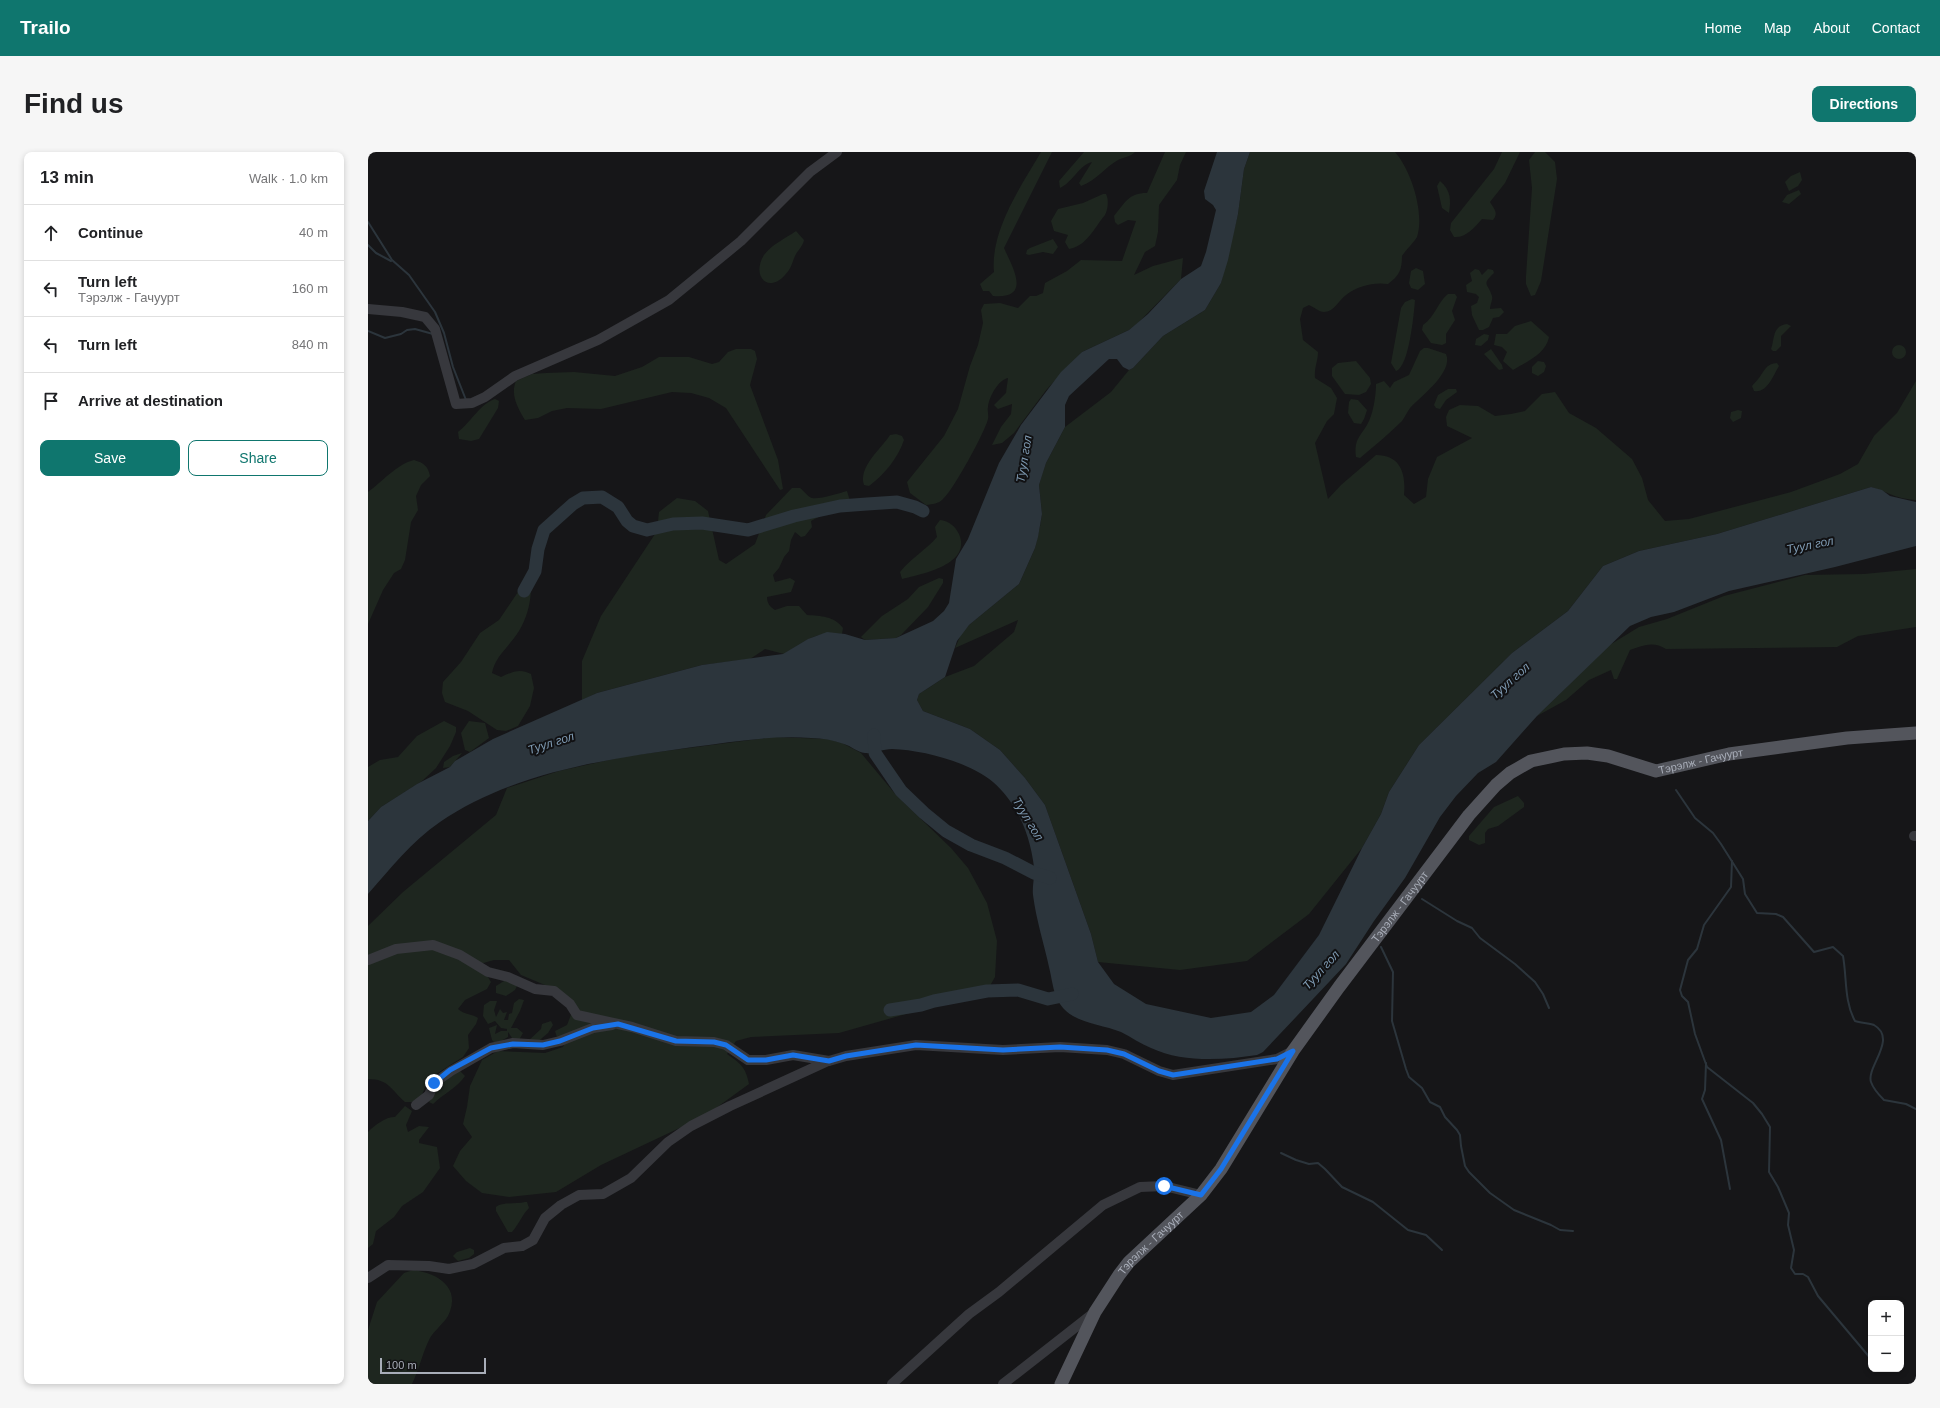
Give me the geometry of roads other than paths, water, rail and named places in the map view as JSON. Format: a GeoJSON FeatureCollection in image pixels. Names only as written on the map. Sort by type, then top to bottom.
{"type":"FeatureCollection","features":[{"type":"Feature","properties":{"kind":"main road","name":"Тэрэлж - Гачуурт"},"geometry":{"type":"LineString","coordinates":[[1061,1384],[1095,1312],[1129,1262],[1201,1195],[1221,1169],[1293,1051],[1469,815],[1496,785],[1522,766],[1549,756],[1587,753],[1608,756],[1656,771],[1729,754],[1847,738],[1916,733]]}},
{"type":"Feature","properties":{"kind":"street"},"geometry":{"type":"LineString","coordinates":[[368,309],[402,312],[425,317],[434,329],[456,404],[472,403],[485,397],[515,376],[598,340],[669,300],[741,241],[810,172],[837,152]]}},
{"type":"Feature","properties":{"kind":"street"},"geometry":{"type":"LineString","coordinates":[[368,960],[396,949],[433,945],[460,955],[488,972],[508,977],[535,989],[554,991],[570,1004],[577,1015],[618,1024],[676,1041],[720,1043],[726,1045],[748,1060],[766,1060],[793,1055],[829,1061]]}},
{"type":"Feature","properties":{"kind":"street"},"geometry":{"type":"LineString","coordinates":[[416,1105],[429,1095],[434,1083],[450,1070],[491,1048],[513,1044],[543,1045],[560,1041],[593,1028],[618,1024]]}},
{"type":"Feature","properties":{"kind":"street"},"geometry":{"type":"LineString","coordinates":[[368,1278],[388,1265],[429,1266],[449,1269],[473,1264],[504,1248],[522,1246],[533,1240],[545,1218],[561,1205],[579,1195],[603,1194],[631,1178],[668,1142],[691,1126],[730,1106],[829,1061],[852,1054],[916,1045],[1003,1050],[1060,1047],[1107,1050],[1124,1054],[1159,1071],[1173,1075],[1277,1059],[1293,1051]]}},
{"type":"Feature","properties":{"kind":"street"},"geometry":{"type":"LineString","coordinates":[[892,1384],[969,1314],[999,1292],[1103,1205],[1140,1187],[1164,1186],[1201,1195]]}},
{"type":"Feature","properties":{"kind":"street"},"geometry":{"type":"LineString","coordinates":[[1003,1384],[1095,1312]]}},
{"type":"Feature","properties":{"kind":"water","name":"Туул гол"},"geometry":{"type":"Polygon","coordinates":[[[1217,152],[1250,152],[1244,169],[1238,214],[1228,260],[1221,283],[1205,310],[1163,336],[1133,368],[1129,370],[1123,367],[1117,359],[1109,359],[1069,396],[1065,405],[1065,427],[1046,463],[1039,485],[1042,514],[1038,537],[1035,548],[1019,584],[969,625],[957,641],[945,677],[919,694],[917,700],[923,711],[970,729],[1000,750],[1025,778],[1045,805],[1091,934],[1098,962],[1114,984],[1146,1004],[1211,1018],[1251,1012],[1274,995],[1319,935],[1362,848],[1381,814],[1389,792],[1419,745],[1512,653],[1568,611],[1603,566],[1639,551],[1717,534],[1871,487],[1882,490],[1890,496],[1916,502],[1916,546],[1835,567],[1729,591],[1674,612],[1651,617],[1630,626],[1537,716],[1496,762],[1478,773],[1456,796],[1440,817],[1405,878],[1374,921],[1346,964],[1263,1052],[1257,1055],[1217,1059],[1176,1056],[1163,1053],[1121,1032],[1078,1019],[1066,1011],[1055,994],[1034,904],[1034,871],[1032,855],[1026,832],[1016,810],[1002,791],[983,775],[945,758],[917,752],[892,749],[865,753],[836,741],[815,738],[781,737],[737,741],[660,752],[562,770],[529,779],[498,791],[468,805],[440,822],[420,838],[393,865],[368,894],[368,821],[381,807],[417,784],[450,767],[455,761],[493,739],[597,693],[702,665],[783,654],[808,639],[827,632],[845,634],[865,640],[896,638],[933,621],[944,611],[949,603],[956,559],[968,539],[999,463],[1021,425],[1061,372],[1082,352],[1129,330],[1148,314],[1181,279],[1201,266],[1206,252],[1216,210],[1213,205],[1205,199],[1204,191],[1217,152]]]}},
{"type":"Feature","properties":{"kind":"waterway"},"geometry":{"type":"LineString","coordinates":[[368,222],[392,260],[409,275],[435,312],[444,333],[453,367],[466,400]]}},
{"type":"Feature","properties":{"kind":"waterway"},"geometry":{"type":"LineString","coordinates":[[368,245],[376,253],[391,261]]}},
{"type":"Feature","properties":{"kind":"waterway"},"geometry":{"type":"LineString","coordinates":[[368,331],[385,338],[401,334],[407,330],[415,329],[433,334]]}},
{"type":"Feature","properties":{"kind":"waterway"},"geometry":{"type":"LineString","coordinates":[[524,591],[535,571],[538,549],[544,530],[573,504],[583,498],[602,497],[618,507],[627,521],[633,526],[647,530],[673,524],[702,523],[748,530],[794,516],[840,506],[867,504],[897,502],[923,511]]}},
{"type":"Feature","properties":{"kind":"waterway"},"geometry":{"type":"LineString","coordinates":[[874,735],[875,753],[901,791],[946,831],[971,845],[1005,858],[1034,873],[1050,878]]}},
{"type":"Feature","properties":{"kind":"waterway"},"geometry":{"type":"LineString","coordinates":[[1676,790],[1695,818],[1713,833],[1721,844],[1743,879],[1745,894],[1757,913],[1776,914],[1783,917],[1814,952],[1833,947],[1843,956],[1847,997],[1851,1013],[1855,1021],[1874,1025],[1881,1031],[1883,1038],[1880,1053],[1871,1076],[1871,1082],[1876,1091],[1884,1100],[1906,1104],[1916,1109]]}},
{"type":"Feature","properties":{"kind":"waterway"},"geometry":{"type":"LineString","coordinates":[[1732,861],[1731,887],[1704,925],[1697,949],[1688,960],[1680,990],[1682,996],[1688,1002],[1695,1034],[1707,1067],[1753,1103],[1770,1127],[1769,1172],[1778,1187],[1789,1213],[1788,1225],[1794,1250],[1791,1268],[1795,1274],[1803,1274],[1808,1277],[1818,1296],[1868,1355]]}},
{"type":"Feature","properties":{"kind":"waterway"},"geometry":{"type":"LineString","coordinates":[[1422,899],[1457,921],[1472,928],[1480,938],[1515,964],[1535,982],[1543,994],[1549,1008]]}},
{"type":"Feature","properties":{"kind":"waterway"},"geometry":{"type":"LineString","coordinates":[[1381,947],[1393,972],[1392,1021],[1409,1077],[1422,1088],[1430,1102],[1440,1107],[1445,1117],[1457,1130],[1460,1135],[1465,1166],[1469,1172],[1490,1193],[1514,1210],[1560,1230],[1573,1231]]}},
{"type":"Feature","properties":{"kind":"waterway"},"geometry":{"type":"LineString","coordinates":[[890,1010],[987,991],[1018,990],[1048,999],[1072,994]]}},
{"type":"Feature","properties":{"kind":"waterway"},"geometry":{"type":"LineString","coordinates":[[1706,1063],[1705,1090],[1702,1099],[1721,1140],[1730,1189]]}},
{"type":"Feature","properties":{"kind":"waterway"},"geometry":{"type":"LineString","coordinates":[[1281,1153],[1309,1164],[1318,1163],[1342,1187],[1373,1202],[1408,1230],[1426,1235],[1442,1250]]}}]}
